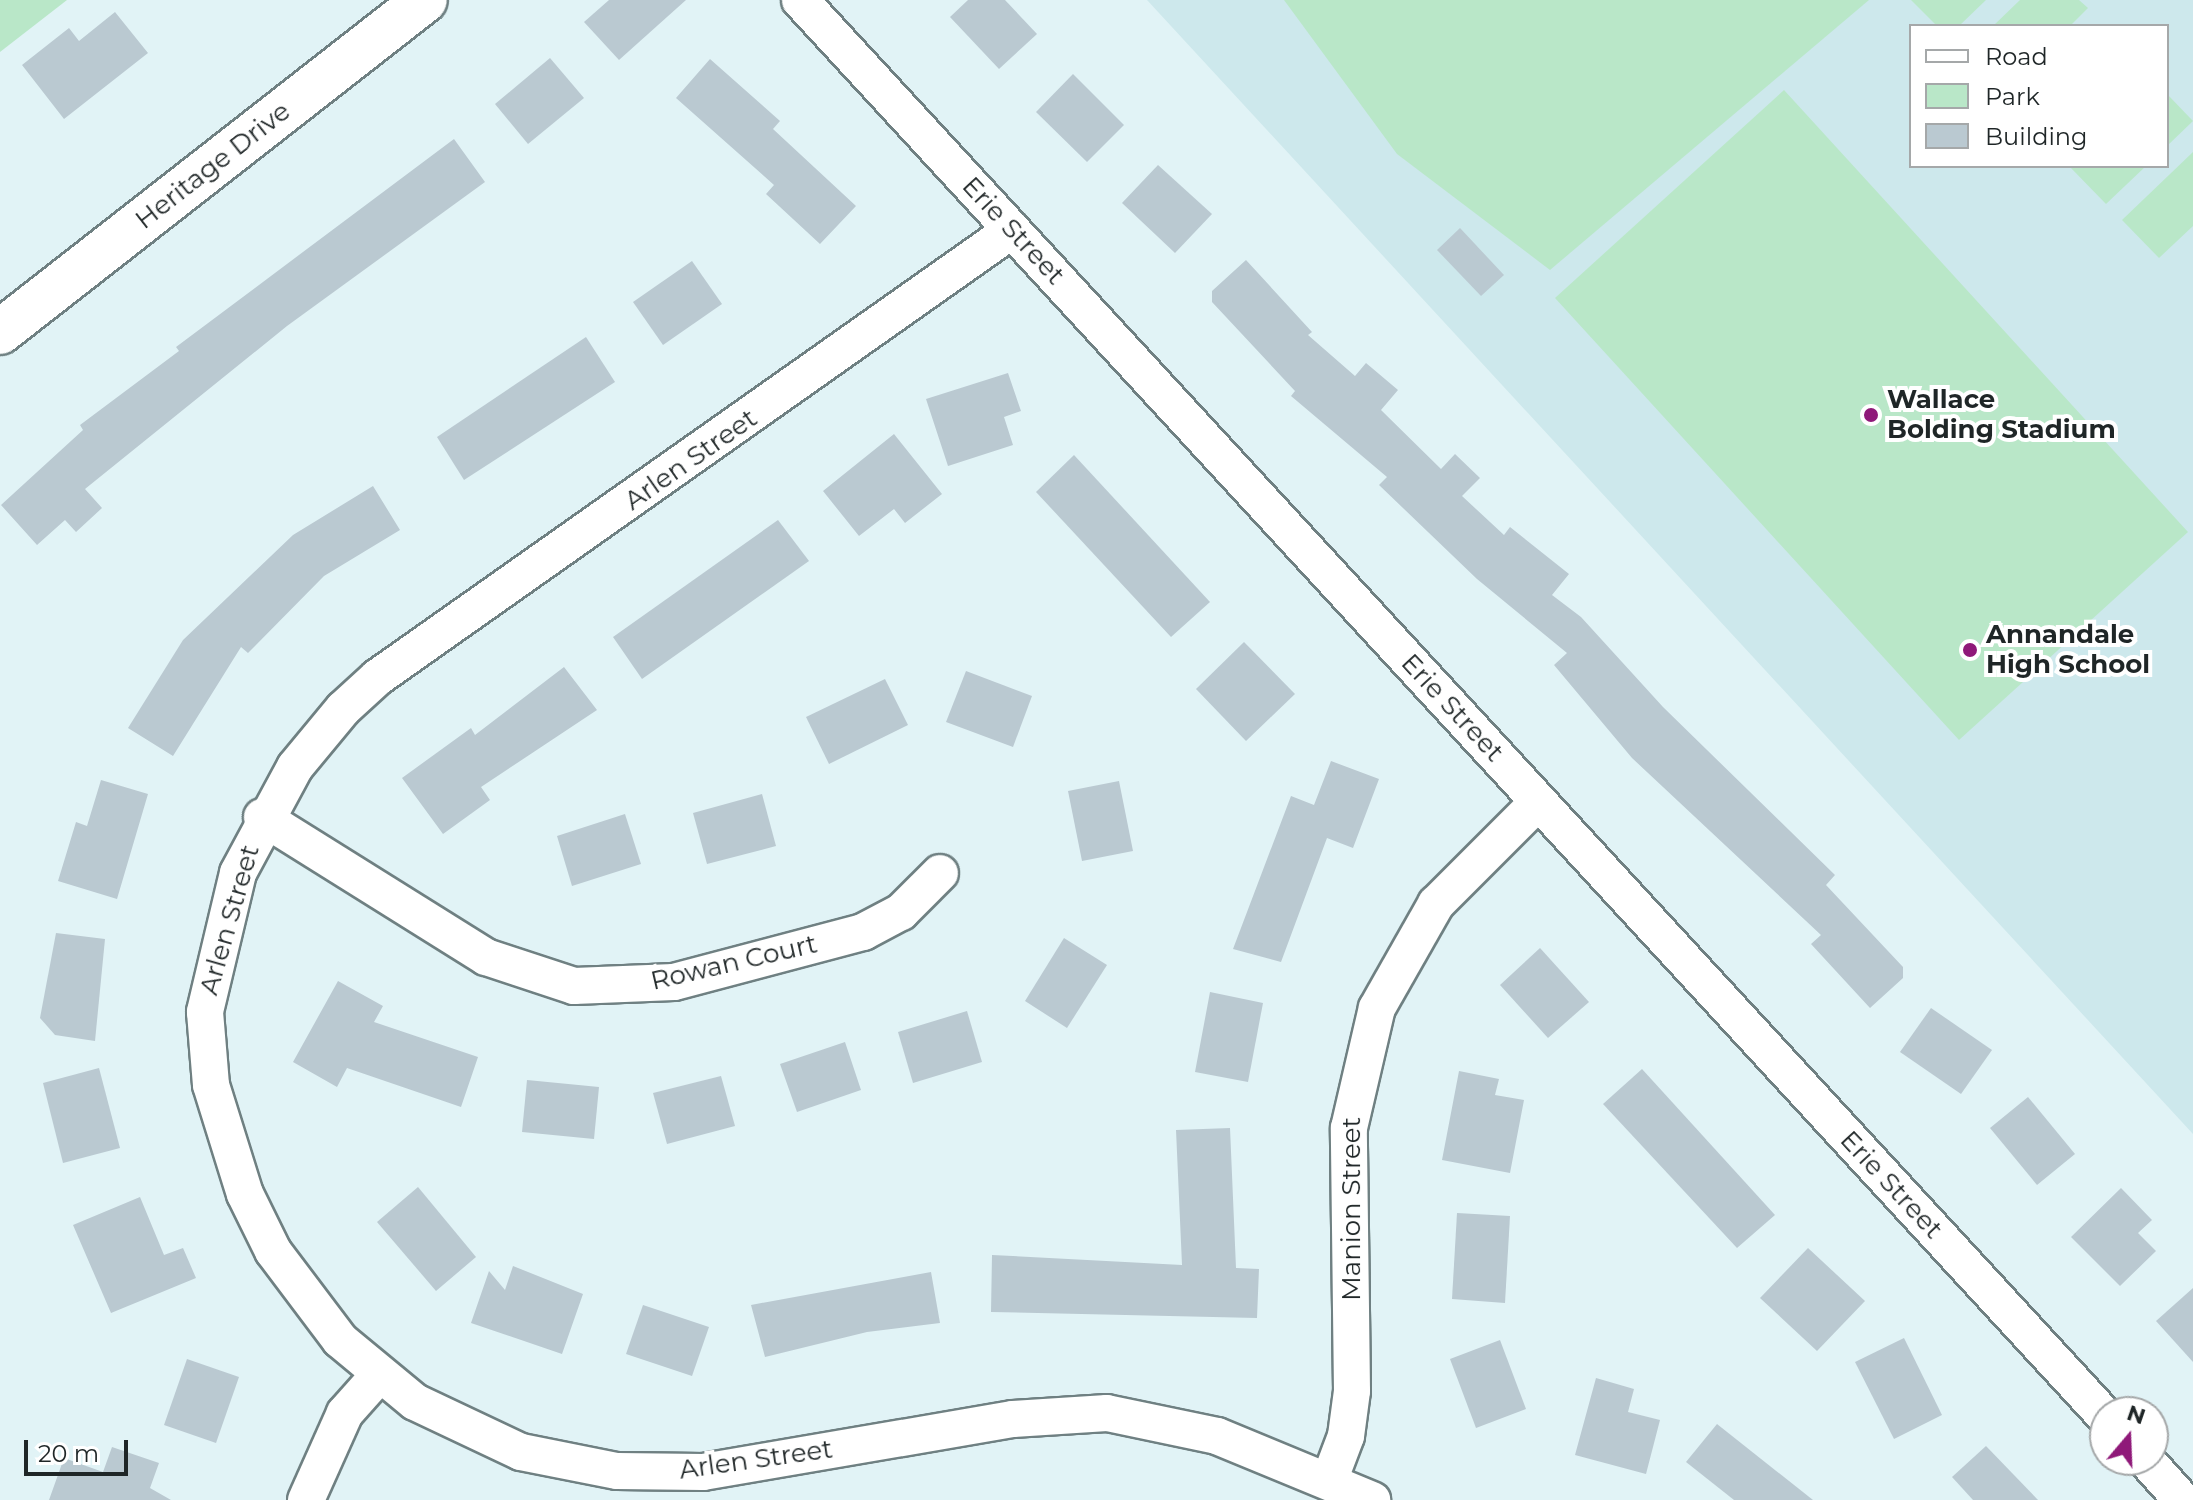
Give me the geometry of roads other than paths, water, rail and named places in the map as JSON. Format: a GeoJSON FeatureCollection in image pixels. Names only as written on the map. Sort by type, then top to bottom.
{"type":"FeatureCollection","features":[{"type":"Feature","properties":{"kind":"street","name":"Heritage Drive"},"geometry":{"type":"LineString","coordinates":[[0,332],[425,0]]}},
{"type":"Feature","properties":{"kind":"street","name":"Erie Street"},"geometry":{"type":"LineString","coordinates":[[800,0],[2089,1399]]}},
{"type":"Feature","properties":{"kind":"street","name":"Arlen Street"},"geometry":{"type":"LineString","coordinates":[[1012,230],[378,677],[295,767],[262,817],[212,964],[205,1012],[211,1085],[245,1194],[273,1251],[340,1340],[378,1376],[480,1435],[521,1452],[617,1471],[703,1472],[1013,1419],[1107,1413],[1217,1436],[1372,1500]]}},
{"type":"Feature","properties":{"kind":"street","name":"Manion Street"},"geometry":{"type":"LineString","coordinates":[[1329,1481],[1346,1436],[1352,1391],[1349,1128],[1372,1023],[1402,956],[1436,904],[1538,802]]}},
{"type":"Feature","properties":{"kind":"street","name":"Rowan Court"},"geometry":{"type":"LineString","coordinates":[[262,817],[486,957],[574,986],[674,982],[863,932],[901,912],[940,873]]}},
{"type":"Feature","properties":{"kind":"street"},"geometry":{"type":"LineString","coordinates":[[306,1500],[345,1413],[378,1376]]}},
{"type":"Feature","properties":{"kind":"street"},"geometry":{"type":"LineString","coordinates":[[2160,1476],[2182,1500]]}},
{"type":"Feature","properties":{"kind":"place","name":"Wallace Bolding Stadium"},"geometry":{"type":"Point","coordinates":[1871,415]}},
{"type":"Feature","properties":{"kind":"place","name":"Annandale High School"},"geometry":{"type":"Point","coordinates":[1970,650]}}]}
